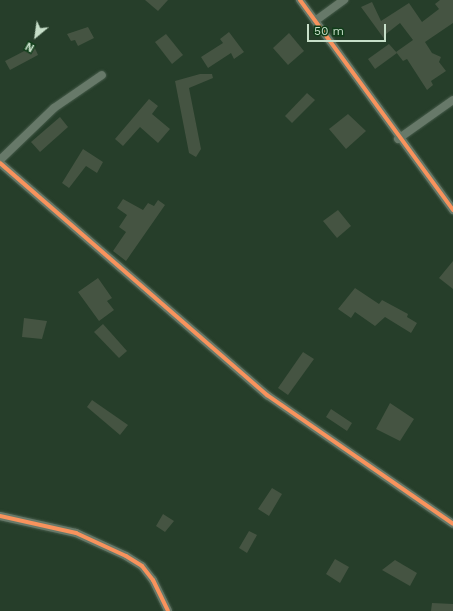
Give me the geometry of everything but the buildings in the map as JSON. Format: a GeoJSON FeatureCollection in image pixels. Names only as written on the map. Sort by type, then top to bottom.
{"type":"FeatureCollection","features":[{"type":"Feature","properties":{"kind":"street"},"geometry":{"type":"LineString","coordinates":[[300,0],[398,139],[453,210]]}},
{"type":"Feature","properties":{"kind":"street"},"geometry":{"type":"LineString","coordinates":[[315,21],[344,0]]}},
{"type":"Feature","properties":{"kind":"street"},"geometry":{"type":"LineString","coordinates":[[102,75],[54,108],[0,162],[267,395],[453,524]]}},
{"type":"Feature","properties":{"kind":"street"},"geometry":{"type":"LineString","coordinates":[[398,139],[453,100]]}},
{"type":"Feature","properties":{"kind":"street"},"geometry":{"type":"LineString","coordinates":[[0,516],[76,533],[126,556],[142,566],[153,580],[167,610]]}},
{"type":"Feature","properties":{"kind":"cycle path"},"geometry":{"type":"LineString","coordinates":[[300,0],[453,210]]}},
{"type":"Feature","properties":{"kind":"cycle path"},"geometry":{"type":"LineString","coordinates":[[0,163],[267,395],[453,524]]}},
{"type":"Feature","properties":{"kind":"cycle path"},"geometry":{"type":"LineString","coordinates":[[0,516],[76,533],[126,556],[142,566],[153,580],[168,611]]}}]}
